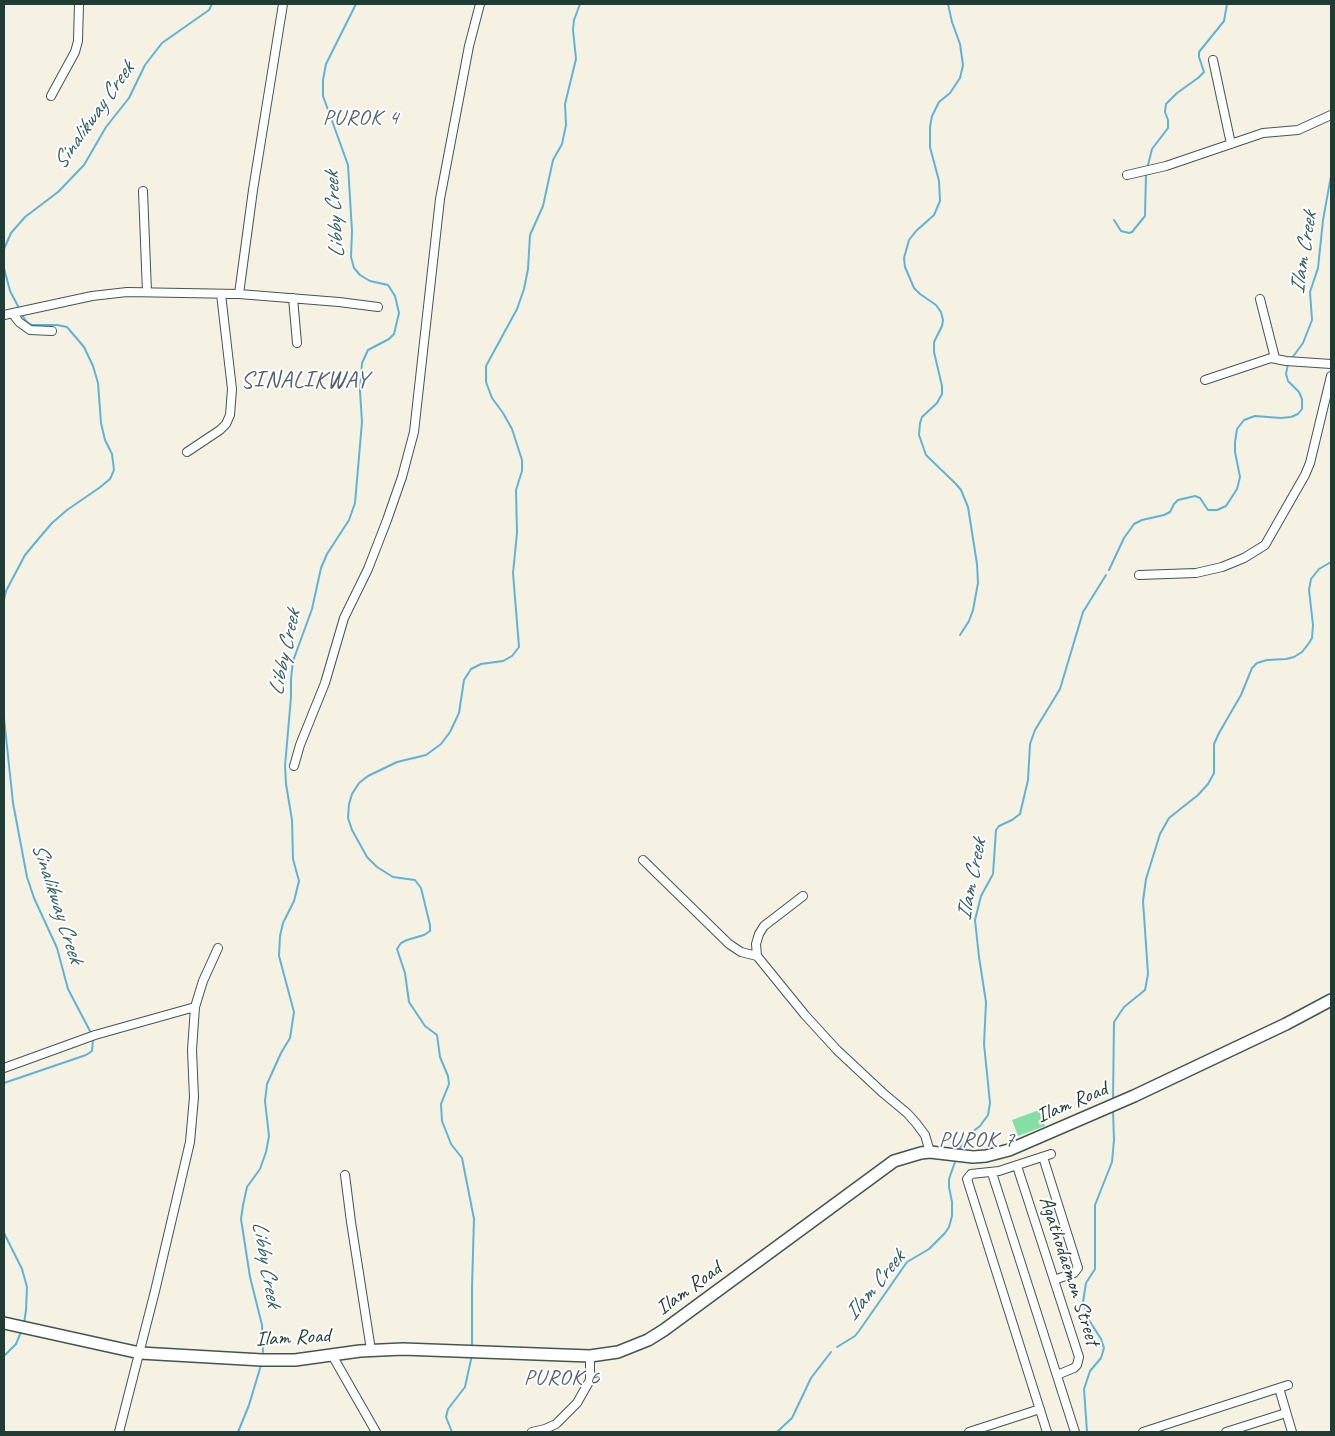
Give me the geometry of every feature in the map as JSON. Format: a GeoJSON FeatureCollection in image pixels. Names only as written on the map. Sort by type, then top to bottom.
{"type":"FeatureCollection","features":[{"type":"Feature","properties":{"kind":"street"},"geometry":{"type":"LineString","coordinates":[[51,96],[76,52],[79,4]]}},
{"type":"Feature","properties":{"kind":"street"},"geometry":{"type":"LineString","coordinates":[[239,294],[253,190],[283,4]]}},
{"type":"Feature","properties":{"kind":"street"},"geometry":{"type":"LineString","coordinates":[[294,766],[300,745],[326,683],[344,618],[368,569],[390,511],[402,477],[414,432],[440,199],[469,46],[480,4]]}},
{"type":"Feature","properties":{"kind":"street"},"geometry":{"type":"LineString","coordinates":[[1212,60],[1231,144]]}},
{"type":"Feature","properties":{"kind":"street"},"geometry":{"type":"LineString","coordinates":[[1127,176],[1166,166],[1263,133],[1298,130],[1331,114]]}},
{"type":"Feature","properties":{"kind":"street"},"geometry":{"type":"LineString","coordinates":[[143,191],[148,292]]}},
{"type":"Feature","properties":{"kind":"street"},"geometry":{"type":"LineString","coordinates":[[4,315],[109,293],[148,292],[239,294],[378,307]]}},
{"type":"Feature","properties":{"kind":"street"},"geometry":{"type":"LineString","coordinates":[[187,452],[220,430],[226,424],[230,415],[232,389],[221,294]]}},
{"type":"Feature","properties":{"kind":"street"},"geometry":{"type":"LineString","coordinates":[[293,298],[297,344]]}},
{"type":"Feature","properties":{"kind":"street"},"geometry":{"type":"LineString","coordinates":[[1260,299],[1275,358]]}},
{"type":"Feature","properties":{"kind":"street"},"geometry":{"type":"LineString","coordinates":[[13,314],[24,327],[30,330],[52,330]]}},
{"type":"Feature","properties":{"kind":"street"},"geometry":{"type":"LineString","coordinates":[[1205,380],[1268,358],[1331,364]]}},
{"type":"Feature","properties":{"kind":"street"},"geometry":{"type":"LineString","coordinates":[[1139,575],[1196,572],[1222,567],[1244,558],[1265,545],[1306,475],[1331,376]]}},
{"type":"Feature","properties":{"kind":"street"},"geometry":{"type":"LineString","coordinates":[[643,860],[729,944],[740,952],[757,956]]}},
{"type":"Feature","properties":{"kind":"street"},"geometry":{"type":"LineString","coordinates":[[804,896],[764,926],[756,944],[757,956],[805,1015],[837,1050],[916,1122],[925,1135],[930,1152]]}},
{"type":"Feature","properties":{"kind":"street"},"geometry":{"type":"LineString","coordinates":[[119,1432],[140,1353],[190,1142],[194,1097],[192,1050],[195,1007],[203,981],[218,948]]}},
{"type":"Feature","properties":{"kind":"street","name":"Ilam Road"},"geometry":{"type":"LineString","coordinates":[[4,1322],[140,1353],[281,1360],[332,1356],[371,1350],[422,1349],[590,1356],[618,1352],[648,1340],[764,1258],[886,1166],[902,1157],[930,1152],[973,1157],[992,1155],[1009,1150],[1141,1093],[1331,1000]]}},
{"type":"Feature","properties":{"kind":"street"},"geometry":{"type":"LineString","coordinates":[[4,1068],[88,1038],[195,1007]]}},
{"type":"Feature","properties":{"kind":"street"},"geometry":{"type":"LineString","coordinates":[[1048,1432],[967,1184],[967,1179],[971,1174],[992,1173],[1051,1154]]}},
{"type":"Feature","properties":{"kind":"street"},"geometry":{"type":"LineString","coordinates":[[1043,1157],[1078,1268],[1074,1273],[1054,1280]]}},
{"type":"Feature","properties":{"kind":"street","name":"Agathodaemon Street"},"geometry":{"type":"LineString","coordinates":[[1017,1166],[1079,1361],[1074,1368],[1057,1375]]}},
{"type":"Feature","properties":{"kind":"street"},"geometry":{"type":"LineString","coordinates":[[992,1173],[1075,1432]]}},
{"type":"Feature","properties":{"kind":"street"},"geometry":{"type":"LineString","coordinates":[[345,1175],[371,1350]]}},
{"type":"Feature","properties":{"kind":"street"},"geometry":{"type":"LineString","coordinates":[[332,1356],[376,1432]]}},
{"type":"Feature","properties":{"kind":"street"},"geometry":{"type":"LineString","coordinates":[[532,1432],[556,1424],[581,1396],[590,1380],[590,1356]]}},
{"type":"Feature","properties":{"kind":"street"},"geometry":{"type":"LineString","coordinates":[[1143,1432],[1288,1385]]}},
{"type":"Feature","properties":{"kind":"street"},"geometry":{"type":"LineString","coordinates":[[1279,1388],[1292,1432]]}},
{"type":"Feature","properties":{"kind":"street"},"geometry":{"type":"LineString","coordinates":[[969,1432],[1040,1409]]}},
{"type":"Feature","properties":{"kind":"street"},"geometry":{"type":"LineString","coordinates":[[1226,1432],[1286,1413]]}},
{"type":"Feature","properties":{"kind":"green space"},"geometry":{"type":"Polygon","coordinates":[[[1039,1110],[1045,1126],[1018,1136],[1012,1120],[1039,1110]]]}},
{"type":"Feature","properties":{"kind":"waterway","name":"Sinalikway Creek"},"geometry":{"type":"LineString","coordinates":[[4,249],[11,233],[25,217],[58,192],[84,165],[106,127],[129,98],[145,65],[162,43],[209,10],[212,4]]}},
{"type":"Feature","properties":{"kind":"waterway","name":"Libby Creek"},"geometry":{"type":"LineString","coordinates":[[263,1352],[262,1325],[250,1277],[241,1219],[247,1187],[260,1169],[266,1152],[269,1136],[265,1101],[267,1084],[290,1038],[294,1012],[279,956],[283,923],[294,901],[299,881],[293,859],[292,820],[285,766],[293,661],[312,609],[321,568],[327,554],[349,520],[355,503],[362,422],[360,391],[362,363],[368,350],[389,339],[394,334],[399,313],[395,296],[388,285],[370,281],[360,275],[354,268],[351,257],[352,231],[348,165],[323,96],[326,64],[356,4]]}},
{"type":"Feature","properties":{"kind":"waterway"},"geometry":{"type":"LineString","coordinates":[[472,1346],[474,1219],[462,1158],[451,1144],[442,1121],[441,1104],[449,1084],[448,1076],[440,1057],[437,1035],[425,1026],[409,1002],[405,973],[397,949],[401,943],[430,931],[430,925],[421,888],[415,880],[393,877],[377,867],[367,857],[352,830],[348,818],[349,804],[352,794],[359,783],[368,776],[397,762],[426,755],[441,744],[450,732],[459,713],[464,680],[471,669],[481,664],[503,661],[512,656],[519,647],[513,573],[517,533],[516,490],[522,471],[522,460],[512,429],[492,398],[486,382],[486,366],[517,309],[524,289],[528,269],[530,235],[543,206],[553,160],[562,144],[566,125],[565,104],[576,59],[573,30],[574,20],[580,4]]}},
{"type":"Feature","properties":{"kind":"waterway"},"geometry":{"type":"LineString","coordinates":[[948,4],[960,44],[963,65],[960,78],[950,93],[939,102],[932,116],[930,127],[930,147],[939,181],[940,201],[934,215],[909,240],[904,258],[905,267],[914,288],[936,305],[941,312],[943,320],[934,342],[934,352],[942,394],[937,403],[922,417],[919,435],[926,455],[961,490],[968,507],[978,583],[973,610],[969,621],[960,635]]}},
{"type":"Feature","properties":{"kind":"waterway"},"geometry":{"type":"LineString","coordinates":[[1148,165],[1152,149],[1168,128],[1165,112],[1166,104],[1204,72],[1199,52],[1224,21],[1227,4]]}},
{"type":"Feature","properties":{"kind":"waterway"},"geometry":{"type":"LineString","coordinates":[[1114,220],[1121,231],[1129,233],[1145,216],[1146,174]]}},
{"type":"Feature","properties":{"kind":"waterway","name":"Ilam Creek"},"geometry":{"type":"LineString","coordinates":[[1292,358],[1303,343],[1312,320],[1310,292],[1318,268],[1323,220],[1331,176]]}},
{"type":"Feature","properties":{"kind":"waterway","name":"Sinalikway Creek"},"geometry":{"type":"LineString","coordinates":[[4,268],[10,291],[19,308]]}},
{"type":"Feature","properties":{"kind":"waterway","name":"Sinalikway Creek"},"geometry":{"type":"LineString","coordinates":[[4,600],[6,591],[25,555],[40,537],[67,510],[110,479],[114,470],[112,454],[105,440],[101,423],[98,383],[93,366],[84,347],[67,327],[32,325],[21,314]]}},
{"type":"Feature","properties":{"kind":"waterway","name":"Ilam Creek"},"geometry":{"type":"LineString","coordinates":[[1109,570],[1124,538],[1134,524],[1142,520],[1164,515],[1170,512],[1178,500],[1195,496],[1200,498],[1208,510],[1217,510],[1226,506],[1237,489],[1240,477],[1235,442],[1237,429],[1244,420],[1255,416],[1291,417],[1298,414],[1302,409],[1302,399],[1299,392],[1288,381],[1286,374],[1288,364]]}},
{"type":"Feature","properties":{"kind":"waterway"},"geometry":{"type":"LineString","coordinates":[[1113,1101],[1114,1022],[1124,1007],[1145,990],[1148,974],[1143,901],[1146,879],[1160,834],[1169,818],[1198,795],[1208,784],[1214,773],[1214,744],[1241,695],[1252,668],[1257,663],[1267,660],[1294,657],[1302,652],[1309,643],[1312,638],[1313,625],[1309,590],[1311,579],[1319,569],[1331,562]]}},
{"type":"Feature","properties":{"kind":"waterway","name":"Ilam Creek"},"geometry":{"type":"LineString","coordinates":[[959,1150],[967,1136],[980,1126],[988,1115],[990,1103],[984,1044],[986,1002],[975,920],[981,896],[993,874],[996,830],[999,826],[1020,814],[1028,780],[1030,744],[1035,730],[1060,689],[1083,612],[1106,575]]}},
{"type":"Feature","properties":{"kind":"waterway","name":"Sinalikway Creek"},"geometry":{"type":"LineString","coordinates":[[4,718],[13,803],[27,877],[34,898],[57,948],[68,989],[91,1033]]}},
{"type":"Feature","properties":{"kind":"waterway","name":"Sinalikway Creek"},"geometry":{"type":"LineString","coordinates":[[4,1083],[86,1055],[92,1051],[93,1040]]}},
{"type":"Feature","properties":{"kind":"waterway"},"geometry":{"type":"LineString","coordinates":[[1087,1432],[1084,1389],[1090,1371],[1101,1358],[1104,1348],[1101,1339],[1089,1320],[1083,1302],[1086,1283],[1095,1269],[1095,1205],[1112,1162],[1114,1140],[1113,1110]]}},
{"type":"Feature","properties":{"kind":"waterway","name":"Ilam Creek"},"geometry":{"type":"LineString","coordinates":[[837,1347],[855,1336],[907,1262],[929,1249],[949,1227],[952,1216],[949,1179],[956,1159]]}},
{"type":"Feature","properties":{"kind":"waterway","name":"Sinalikway Creek"},"geometry":{"type":"LineString","coordinates":[[4,1233],[22,1269],[27,1287],[24,1324]]}},
{"type":"Feature","properties":{"kind":"waterway","name":"Sinalikway Creek"},"geometry":{"type":"LineString","coordinates":[[4,1356],[16,1344],[21,1332]]}},
{"type":"Feature","properties":{"kind":"waterway","name":"Ilam Creek"},"geometry":{"type":"LineString","coordinates":[[777,1432],[792,1418],[811,1378],[831,1352]]}},
{"type":"Feature","properties":{"kind":"waterway"},"geometry":{"type":"LineString","coordinates":[[452,1432],[446,1417],[448,1409],[465,1387],[472,1355]]}},
{"type":"Feature","properties":{"kind":"waterway","name":"Libby Creek"},"geometry":{"type":"LineString","coordinates":[[238,1432],[249,1405],[261,1365]]}},
{"type":"Feature","properties":{"kind":"district","name":"PUROK 4"},"geometry":{"type":"Point","coordinates":[361,118]}},
{"type":"Feature","properties":{"kind":"district","name":"SINALIKWAY"},"geometry":{"type":"Point","coordinates":[305,381]}},
{"type":"Feature","properties":{"kind":"district","name":"PUROK 7"},"geometry":{"type":"Point","coordinates":[977,1140]}},
{"type":"Feature","properties":{"kind":"district","name":"PUROK 6"},"geometry":{"type":"Point","coordinates":[562,1378]}}]}
